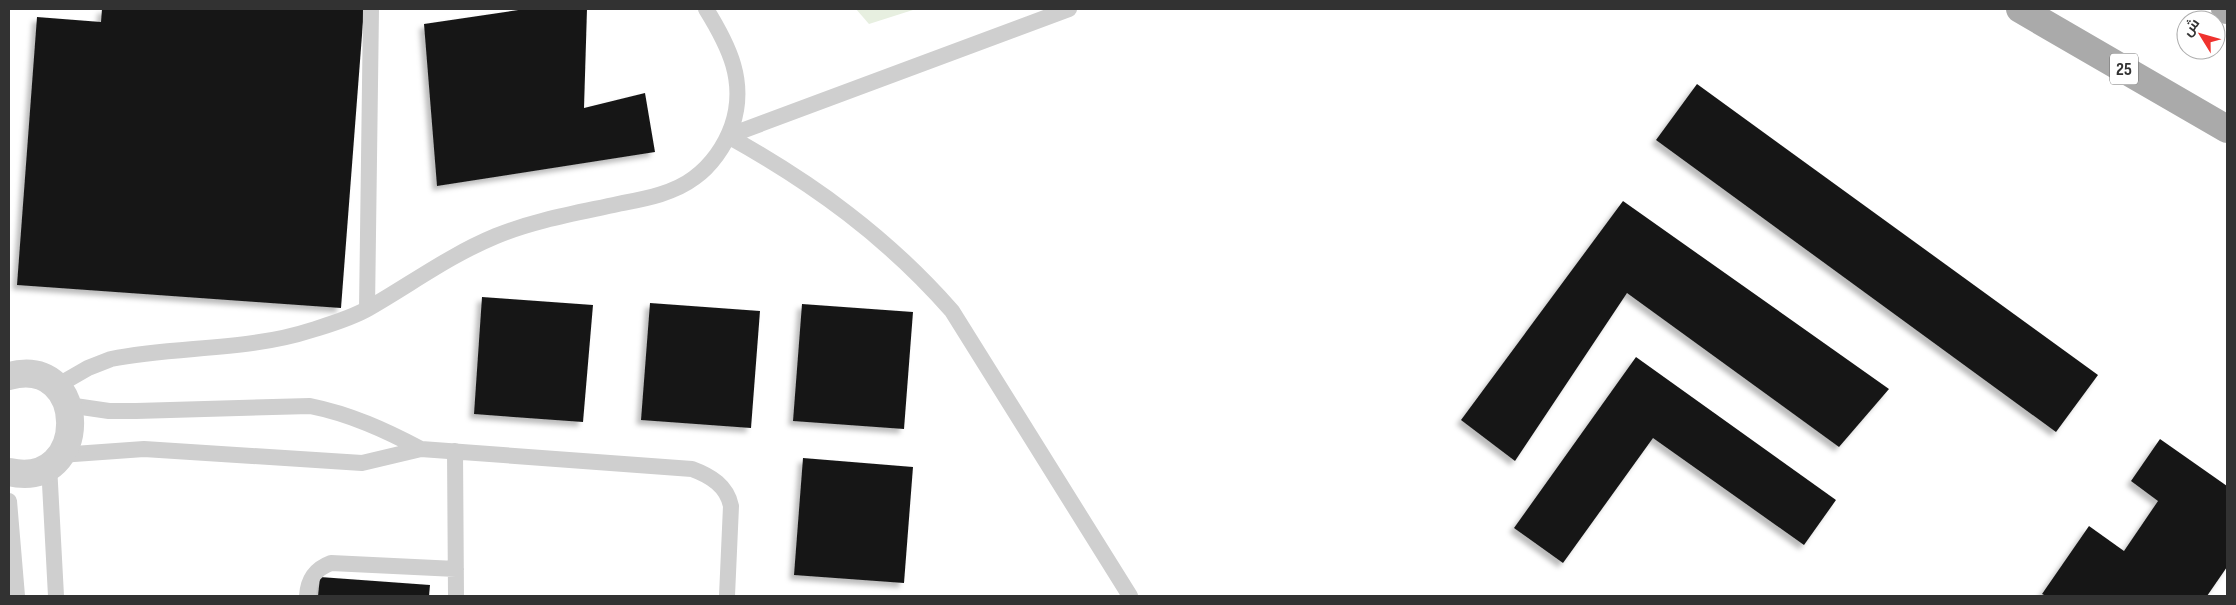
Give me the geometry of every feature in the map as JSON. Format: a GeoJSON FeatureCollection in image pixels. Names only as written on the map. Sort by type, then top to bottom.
{"type":"FeatureCollection","features":[{"type":"Feature","properties":{"kind":"main road","name":"25"},"geometry":{"type":"LineString","coordinates":[[2020,9],[2227,129]]}},
{"type":"Feature","properties":{"kind":"street"},"geometry":{"type":"LineString","coordinates":[[9,376],[19,374],[35,376],[62,396],[72,427],[68,442],[55,460],[30,473],[9,472]]}},
{"type":"Feature","properties":{"kind":"lane"},"geometry":{"type":"LineString","coordinates":[[367,309],[371,9]]}},
{"type":"Feature","properties":{"kind":"lane"},"geometry":{"type":"LineString","coordinates":[[421,449],[389,432],[359,420],[334,411],[310,406],[109,411],[62,396],[88,368],[112,359],[279,339],[310,331],[367,309],[423,274],[496,236],[532,223],[643,199],[679,187],[694,179],[707,166],[728,136],[735,117],[738,98],[735,65],[725,40],[706,9]]}},
{"type":"Feature","properties":{"kind":"lane"},"geometry":{"type":"LineString","coordinates":[[728,136],[1069,9]]}},
{"type":"Feature","properties":{"kind":"lane"},"geometry":{"type":"LineString","coordinates":[[728,136],[768,158],[851,214],[891,247],[922,277],[952,311],[1130,596]]}},
{"type":"Feature","properties":{"kind":"lane"},"geometry":{"type":"LineString","coordinates":[[56,596],[55,460],[144,449],[354,463],[383,459],[421,449],[683,467],[707,475],[724,489],[731,506],[727,596]]}},
{"type":"Feature","properties":{"kind":"lane"},"geometry":{"type":"LineString","coordinates":[[456,451],[456,596]]}},
{"type":"Feature","properties":{"kind":"lane"},"geometry":{"type":"LineString","coordinates":[[9,501],[17,596]]}},
{"type":"Feature","properties":{"kind":"lane"},"geometry":{"type":"LineString","coordinates":[[307,596],[312,576],[317,570],[331,562],[456,569]]}},
{"type":"Feature","properties":{"kind":"green space"},"geometry":{"type":"Polygon","coordinates":[[[856,9],[916,9],[869,24],[856,9]]]}},
{"type":"Feature","properties":{"kind":"building"},"geometry":{"type":"Polygon","coordinates":[[[102,9],[364,9],[341,308],[17,285],[37,17],[101,22],[102,9]]]}},
{"type":"Feature","properties":{"kind":"building"},"geometry":{"type":"Polygon","coordinates":[[[525,9],[587,9],[584,108],[645,93],[655,152],[437,186],[424,24],[525,9]]]}},
{"type":"Feature","properties":{"kind":"building"},"geometry":{"type":"Polygon","coordinates":[[[1697,84],[2098,375],[2056,432],[1656,140],[1697,84]]]}},
{"type":"Feature","properties":{"kind":"building"},"geometry":{"type":"Polygon","coordinates":[[[1623,201],[1889,389],[1839,447],[1627,293],[1515,461],[1461,420],[1623,201]]]}},
{"type":"Feature","properties":{"kind":"building"},"geometry":{"type":"Polygon","coordinates":[[[482,297],[593,305],[583,422],[474,414],[482,297]]]}},
{"type":"Feature","properties":{"kind":"building"},"geometry":{"type":"Polygon","coordinates":[[[650,303],[760,311],[751,428],[641,420],[650,303]]]}},
{"type":"Feature","properties":{"kind":"building"},"geometry":{"type":"Polygon","coordinates":[[[802,304],[913,312],[904,429],[793,421],[802,304]]]}},
{"type":"Feature","properties":{"kind":"building"},"geometry":{"type":"Polygon","coordinates":[[[1636,357],[1836,500],[1804,545],[1653,438],[1563,563],[1514,528],[1636,357]]]}},
{"type":"Feature","properties":{"kind":"building"},"geometry":{"type":"Polygon","coordinates":[[[2160,439],[2227,486],[2227,567],[2207,596],[2046,596],[2042,594],[2089,526],[2124,551],[2158,501],[2131,481],[2160,439]]]}},
{"type":"Feature","properties":{"kind":"building"},"geometry":{"type":"Polygon","coordinates":[[[803,458],[913,467],[904,583],[794,575],[803,458]]]}},
{"type":"Feature","properties":{"kind":"building"},"geometry":{"type":"Polygon","coordinates":[[[320,577],[430,585],[429,596],[318,596],[320,577]]]}}]}
